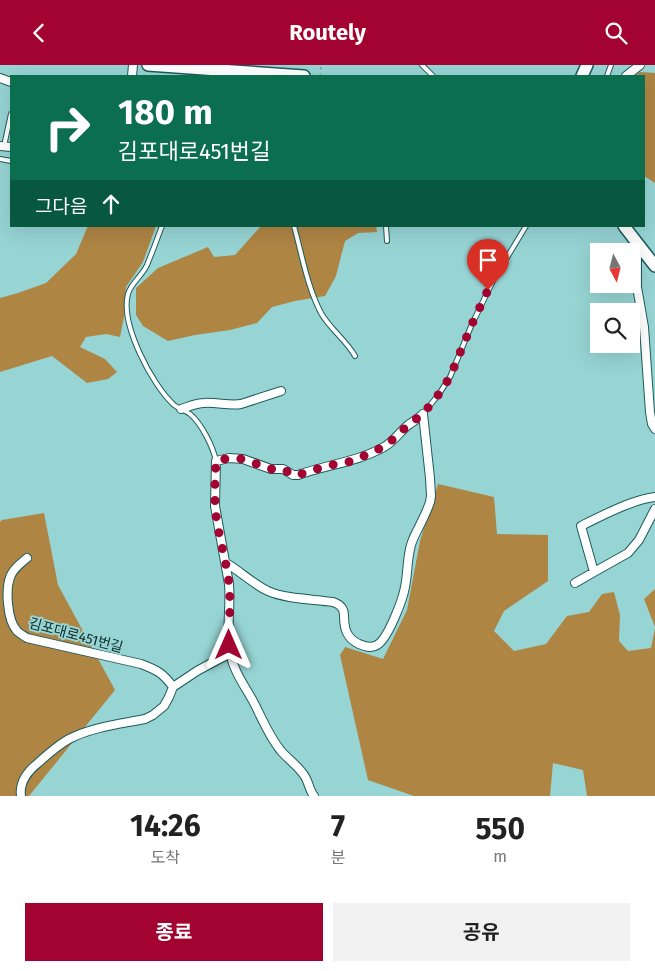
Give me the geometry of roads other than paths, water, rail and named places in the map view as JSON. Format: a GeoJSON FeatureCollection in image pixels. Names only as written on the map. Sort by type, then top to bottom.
{"type":"FeatureCollection","features":[{"type":"Feature","properties":{"kind":"street"},"geometry":{"type":"LineString","coordinates":[[148,65],[290,75]]}},
{"type":"Feature","properties":{"kind":"street"},"geometry":{"type":"LineString","coordinates":[[627,75],[640,65]]}},
{"type":"Feature","properties":{"kind":"street"},"geometry":{"type":"LineString","coordinates":[[625,227],[637,243]]}},
{"type":"Feature","properties":{"kind":"street"},"geometry":{"type":"LineString","coordinates":[[640,247],[655,266]]}},
{"type":"Feature","properties":{"kind":"street"},"geometry":{"type":"LineString","coordinates":[[638,293],[644,327],[650,412],[655,429]]}},
{"type":"Feature","properties":{"kind":"street"},"geometry":{"type":"LineString","coordinates":[[181,409],[206,403],[241,404],[281,391]]}},
{"type":"Feature","properties":{"kind":"street"},"geometry":{"type":"LineString","coordinates":[[314,796],[304,775],[287,758],[267,731],[252,699],[238,677],[230,653],[230,593],[216,506],[216,461],[229,458],[243,459],[271,469],[283,469],[293,475],[298,475],[326,466],[353,461],[383,447],[423,414]]}},
{"type":"Feature","properties":{"kind":"street"},"geometry":{"type":"LineString","coordinates":[[226,563],[273,593],[338,604],[344,611],[345,628],[349,637],[368,647],[378,645],[387,634],[400,603],[406,586],[411,545],[427,510],[431,496],[423,414]]}},
{"type":"Feature","properties":{"kind":"street"},"geometry":{"type":"LineString","coordinates":[[594,572],[581,525],[637,502],[655,497]]}},
{"type":"Feature","properties":{"kind":"street"},"geometry":{"type":"LineString","coordinates":[[576,583],[620,558],[635,547],[655,509]]}},
{"type":"Feature","properties":{"kind":"street","name":"김포대로451번길"},"geometry":{"type":"LineString","coordinates":[[27,558],[12,572],[8,583],[11,620],[18,631],[27,638],[153,668],[165,676],[173,687]]}},
{"type":"Feature","properties":{"kind":"street"},"geometry":{"type":"LineString","coordinates":[[20,796],[21,786],[35,765],[68,739],[89,731],[145,719],[153,715],[164,706],[173,687],[230,653]]}},
{"type":"Feature","properties":{"kind":"lane"},"geometry":{"type":"LineString","coordinates":[[422,65],[432,75]]}},
{"type":"Feature","properties":{"kind":"lane"},"geometry":{"type":"LineString","coordinates":[[5,147],[10,120]]}},
{"type":"Feature","properties":{"kind":"lane"},"geometry":{"type":"LineString","coordinates":[[162,227],[146,267],[129,292],[128,316],[136,346],[156,384],[175,406],[188,412],[197,422],[211,446],[216,461]]}},
{"type":"Feature","properties":{"kind":"lane"},"geometry":{"type":"LineString","coordinates":[[294,227],[313,296],[332,329],[355,357]]}},
{"type":"Feature","properties":{"kind":"lane"},"geometry":{"type":"LineString","coordinates":[[386,227],[388,241]]}},
{"type":"Feature","properties":{"kind":"lane"},"geometry":{"type":"LineString","coordinates":[[423,414],[450,377],[472,324],[494,279],[525,227]]}}]}
